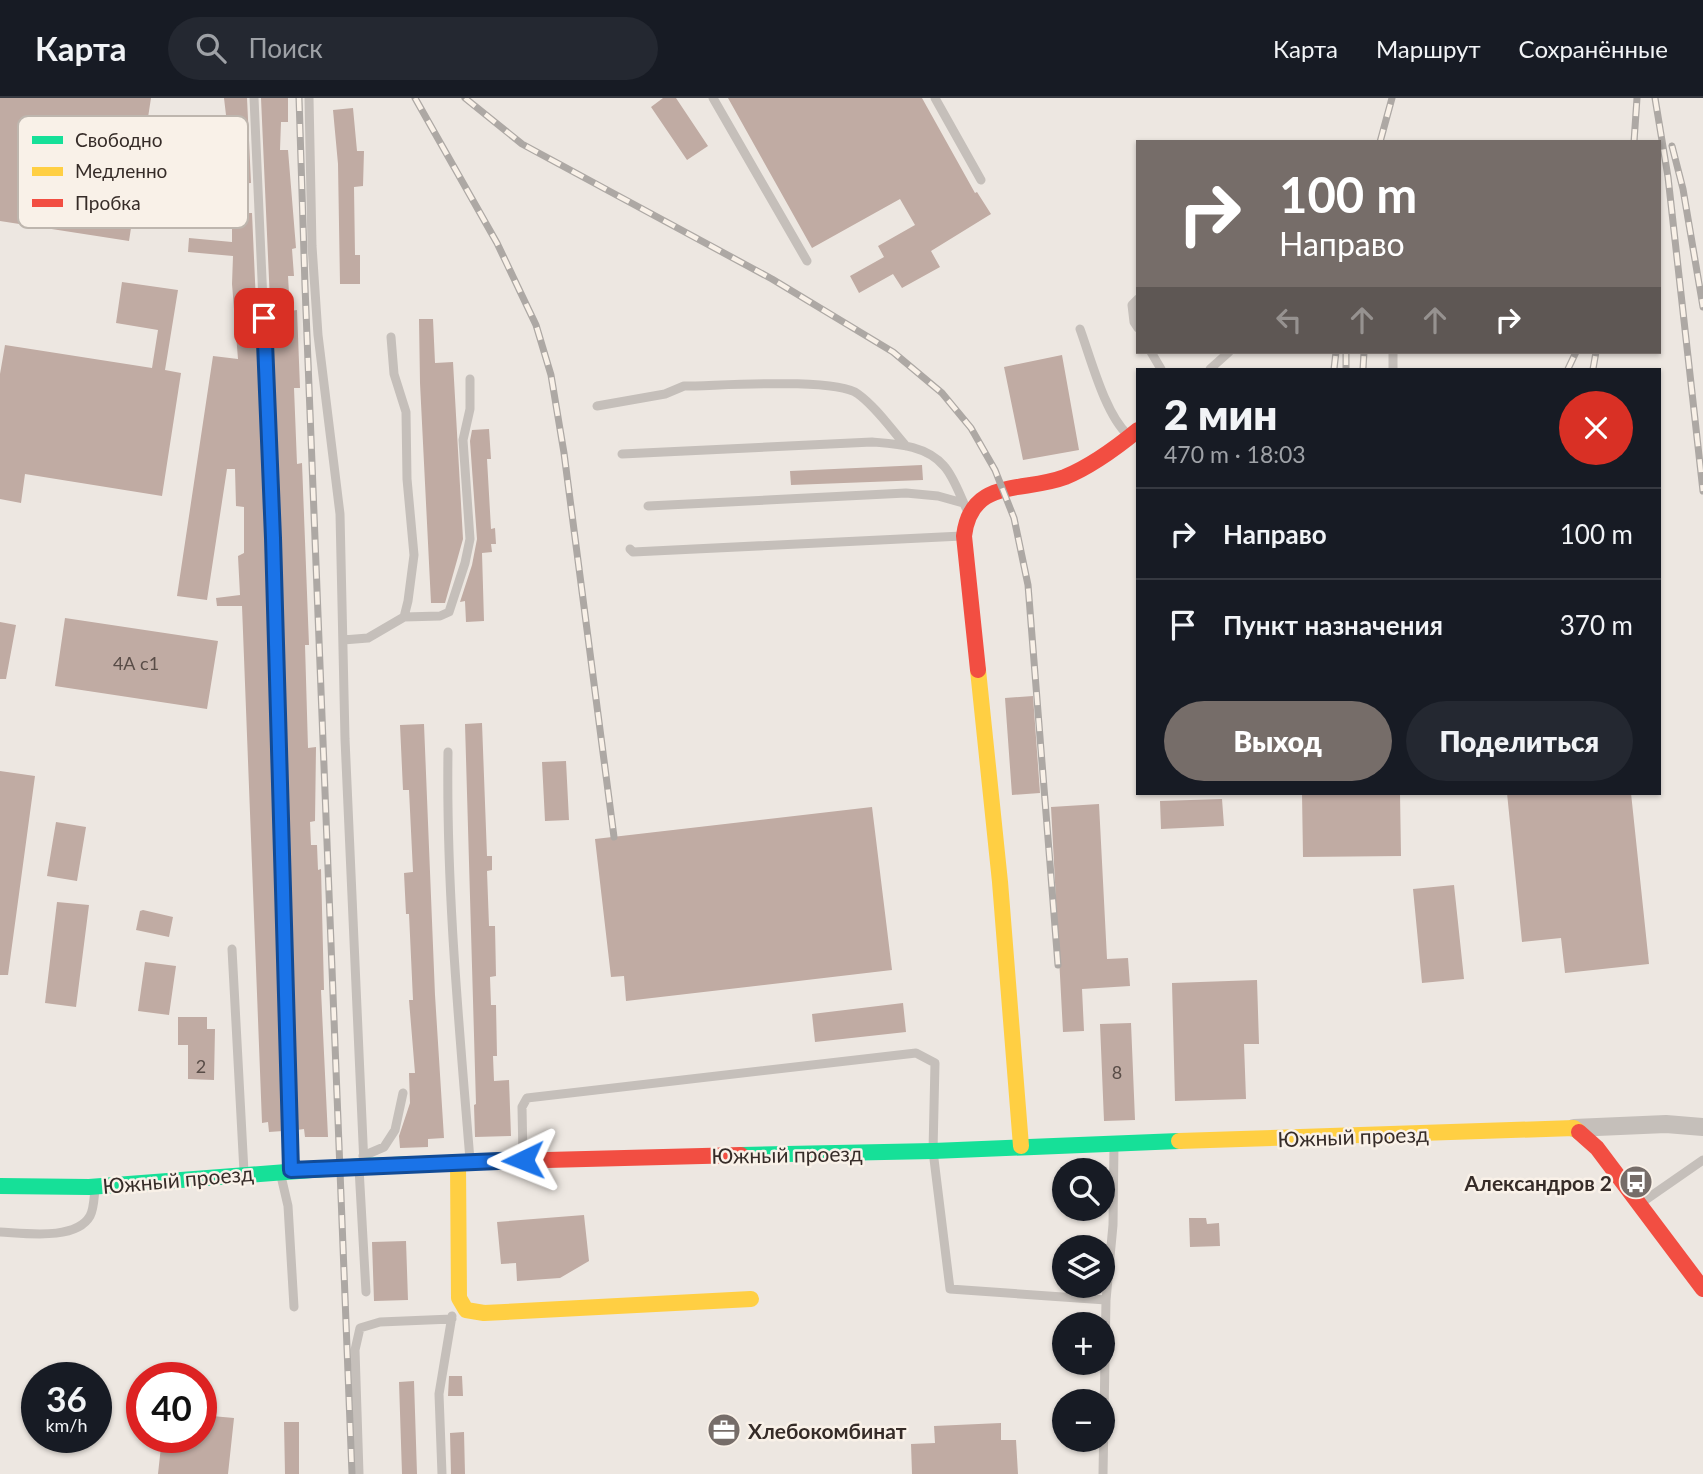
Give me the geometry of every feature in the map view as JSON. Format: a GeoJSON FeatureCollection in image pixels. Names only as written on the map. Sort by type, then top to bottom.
{"type":"FeatureCollection","features":[{"type":"Feature","properties":{"kind":"street"},"geometry":{"type":"LineString","coordinates":[[1021,1146],[1000,882],[964,536],[966,507],[1004,490],[1062,478],[1096,463],[1134,433]]}},
{"type":"Feature","properties":{"kind":"street"},"geometry":{"type":"LineString","coordinates":[[1574,1128],[1666,1124],[1703,1127]]}},
{"type":"Feature","properties":{"kind":"street","name":"Южный проезд"},"geometry":{"type":"LineString","coordinates":[[0,1186],[96,1186],[362,1163],[933,1151],[1574,1128]]}},
{"type":"Feature","properties":{"kind":"street"},"geometry":{"type":"LineString","coordinates":[[1574,1128],[1597,1149],[1703,1289]]}},
{"type":"Feature","properties":{"kind":"street"},"geometry":{"type":"LineString","coordinates":[[464,1162],[459,1298],[466,1310],[484,1313],[751,1299]]}},
{"type":"Feature","properties":{"kind":"lane"},"geometry":{"type":"LineString","coordinates":[[254,98],[271,496],[286,1170],[294,1307]]}},
{"type":"Feature","properties":{"kind":"lane"},"geometry":{"type":"LineString","coordinates":[[309,98],[316,310],[340,514],[366,1292]]}},
{"type":"Feature","properties":{"kind":"lane"},"geometry":{"type":"LineString","coordinates":[[713,98],[807,261]]}},
{"type":"Feature","properties":{"kind":"lane"},"geometry":{"type":"LineString","coordinates":[[935,98],[981,180]]}},
{"type":"Feature","properties":{"kind":"lane"},"geometry":{"type":"LineString","coordinates":[[1136,301],[1132,305],[1136,325]]}},
{"type":"Feature","properties":{"kind":"lane"},"geometry":{"type":"LineString","coordinates":[[1080,328],[1100,387],[1121,428],[1134,433]]}},
{"type":"Feature","properties":{"kind":"lane"},"geometry":{"type":"LineString","coordinates":[[391,337],[394,374],[406,412],[407,479],[414,555],[404,617]]}},
{"type":"Feature","properties":{"kind":"lane"},"geometry":{"type":"LineString","coordinates":[[1211,368],[1227,354]]}},
{"type":"Feature","properties":{"kind":"lane"},"geometry":{"type":"LineString","coordinates":[[343,640],[368,638],[404,617],[440,616],[449,612],[470,539],[463,440],[470,409],[470,379]]}},
{"type":"Feature","properties":{"kind":"lane"},"geometry":{"type":"LineString","coordinates":[[597,406],[665,394],[684,386],[842,386],[857,393],[906,446]]}},
{"type":"Feature","properties":{"kind":"lane"},"geometry":{"type":"LineString","coordinates":[[622,454],[872,442],[906,446],[930,454],[945,466],[966,507]]}},
{"type":"Feature","properties":{"kind":"lane"},"geometry":{"type":"LineString","coordinates":[[648,506],[906,493],[938,496],[966,507]]}},
{"type":"Feature","properties":{"kind":"lane"},"geometry":{"type":"LineString","coordinates":[[630,549],[633,552],[964,536]]}},
{"type":"Feature","properties":{"kind":"lane"},"geometry":{"type":"LineString","coordinates":[[448,752],[447,821],[464,1162]]}},
{"type":"Feature","properties":{"kind":"lane"},"geometry":{"type":"LineString","coordinates":[[232,949],[244,1174]]}},
{"type":"Feature","properties":{"kind":"lane"},"geometry":{"type":"LineString","coordinates":[[523,1160],[522,1107],[527,1098],[916,1053],[935,1063],[933,1151],[950,1289],[1106,1300]]}},
{"type":"Feature","properties":{"kind":"lane"},"geometry":{"type":"LineString","coordinates":[[362,1163],[384,1147],[395,1130],[403,1093]]}},
{"type":"Feature","properties":{"kind":"lane"},"geometry":{"type":"LineString","coordinates":[[1103,1474],[1106,1300],[1113,1225],[1114,1144]]}},
{"type":"Feature","properties":{"kind":"lane"},"geometry":{"type":"LineString","coordinates":[[1640,1204],[1703,1160]]}},
{"type":"Feature","properties":{"kind":"lane"},"geometry":{"type":"LineString","coordinates":[[0,1231],[51,1234],[81,1227],[91,1215],[96,1186]]}},
{"type":"Feature","properties":{"kind":"lane"},"geometry":{"type":"LineString","coordinates":[[442,1474],[439,1394],[452,1319],[459,1298]]}},
{"type":"Feature","properties":{"kind":"lane"},"geometry":{"type":"LineString","coordinates":[[359,1474],[355,1350],[360,1328],[380,1322],[452,1319]]}},
{"type":"Feature","properties":{"kind":"building"},"geometry":{"type":"Polygon","coordinates":[[[0,98],[151,98],[148,116],[18,116],[18,224],[0,221],[0,98]]]}},
{"type":"Feature","properties":{"kind":"building"},"geometry":{"type":"Polygon","coordinates":[[[224,98],[247,98],[248,116],[226,116],[224,98]]]}},
{"type":"Feature","properties":{"kind":"building"},"geometry":{"type":"Polygon","coordinates":[[[261,98],[288,98],[288,122],[281,122],[280,150],[288,150],[296,248],[292,249],[294,276],[288,276],[290,311],[297,310],[300,388],[294,388],[297,464],[302,463],[309,645],[305,645],[308,748],[316,747],[315,821],[310,822],[311,845],[317,845],[318,870],[321,869],[324,990],[321,990],[328,1137],[305,1137],[304,1129],[297,1130],[278,483],[261,98]]]}},
{"type":"Feature","properties":{"kind":"building"},"geometry":{"type":"Polygon","coordinates":[[[663,98],[676,98],[708,146],[687,160],[651,107],[663,98]]]}},
{"type":"Feature","properties":{"kind":"building"},"geometry":{"type":"Polygon","coordinates":[[[728,98],[922,98],[975,193],[977,192],[991,214],[931,251],[940,267],[902,288],[893,274],[859,293],[850,276],[884,257],[878,246],[915,225],[900,199],[812,248],[728,98]]]}},
{"type":"Feature","properties":{"kind":"building"},"geometry":{"type":"Polygon","coordinates":[[[353,108],[357,151],[364,151],[363,186],[354,187],[355,255],[360,255],[360,284],[340,284],[338,164],[333,110],[353,108]]]}},
{"type":"Feature","properties":{"kind":"building"},"geometry":{"type":"Polygon","coordinates":[[[248,119],[251,183],[248,183],[248,119]]]}},
{"type":"Feature","properties":{"kind":"building"},"geometry":{"type":"Polygon","coordinates":[[[248,213],[252,213],[264,483],[283,1131],[269,1132],[268,1122],[262,1123],[242,606],[217,606],[216,598],[240,595],[238,556],[244,553],[244,507],[236,506],[235,469],[227,469],[207,600],[177,596],[213,356],[238,359],[232,284],[233,256],[188,252],[189,238],[232,242],[232,228],[248,228],[248,213]]]}},
{"type":"Feature","properties":{"kind":"building"},"geometry":{"type":"Polygon","coordinates":[[[45,228],[131,228],[129,241],[45,228]]]}},
{"type":"Feature","properties":{"kind":"building"},"geometry":{"type":"Polygon","coordinates":[[[122,282],[178,290],[165,370],[181,373],[162,496],[25,474],[21,503],[0,499],[0,374],[5,345],[152,368],[158,330],[116,323],[122,282]]]}},
{"type":"Feature","properties":{"kind":"building"},"geometry":{"type":"Polygon","coordinates":[[[419,319],[433,319],[435,363],[453,362],[463,539],[445,603],[431,603],[419,319]]]}},
{"type":"Feature","properties":{"kind":"building"},"geometry":{"type":"Polygon","coordinates":[[[1062,355],[1079,450],[1023,460],[1004,367],[1062,355]]]}},
{"type":"Feature","properties":{"kind":"building"},"geometry":{"type":"Polygon","coordinates":[[[489,429],[491,459],[487,459],[491,529],[495,528],[496,544],[491,544],[492,552],[482,553],[484,621],[466,622],[465,601],[460,602],[477,539],[470,441],[472,430],[489,429]]]}},
{"type":"Feature","properties":{"kind":"building"},"geometry":{"type":"Polygon","coordinates":[[[922,465],[923,480],[791,485],[790,471],[922,465]]]}},
{"type":"Feature","properties":{"kind":"building"},"geometry":{"type":"Polygon","coordinates":[[[65,618],[218,641],[207,709],[55,686],[65,618]]]}},
{"type":"Feature","properties":{"kind":"building"},"geometry":{"type":"Polygon","coordinates":[[[0,622],[16,625],[6,679],[0,679],[0,622]]]}},
{"type":"Feature","properties":{"kind":"building"},"geometry":{"type":"Polygon","coordinates":[[[1033,696],[1040,793],[1012,795],[1005,698],[1033,696]]]}},
{"type":"Feature","properties":{"kind":"building"},"geometry":{"type":"Polygon","coordinates":[[[482,723],[487,856],[492,856],[492,870],[487,871],[489,926],[495,926],[496,976],[490,977],[491,1005],[496,1005],[497,1056],[493,1056],[494,1081],[509,1080],[511,1136],[475,1137],[465,724],[482,723]]]}},
{"type":"Feature","properties":{"kind":"building"},"geometry":{"type":"Polygon","coordinates":[[[424,724],[444,1138],[428,1139],[428,1147],[400,1148],[399,1136],[410,1103],[409,1073],[415,1073],[409,1000],[413,1000],[409,914],[406,914],[404,873],[413,872],[409,790],[403,790],[400,725],[424,724]]]}},
{"type":"Feature","properties":{"kind":"building"},"geometry":{"type":"Polygon","coordinates":[[[566,761],[569,820],[545,821],[542,762],[566,761]]]}},
{"type":"Feature","properties":{"kind":"building"},"geometry":{"type":"Polygon","coordinates":[[[0,771],[35,776],[8,975],[0,975],[0,771]]]}},
{"type":"Feature","properties":{"kind":"building"},"geometry":{"type":"Polygon","coordinates":[[[1302,795],[1400,795],[1401,856],[1303,857],[1302,795]]]}},
{"type":"Feature","properties":{"kind":"building"},"geometry":{"type":"Polygon","coordinates":[[[1507,795],[1631,795],[1649,964],[1565,973],[1561,938],[1522,942],[1507,795]]]}},
{"type":"Feature","properties":{"kind":"building"},"geometry":{"type":"Polygon","coordinates":[[[1222,799],[1224,826],[1161,829],[1160,801],[1222,799]]]}},
{"type":"Feature","properties":{"kind":"building"},"geometry":{"type":"Polygon","coordinates":[[[1099,804],[1107,959],[1128,958],[1130,986],[1082,989],[1084,1031],[1063,1032],[1051,807],[1099,804]]]}},
{"type":"Feature","properties":{"kind":"building"},"geometry":{"type":"Polygon","coordinates":[[[872,807],[892,970],[626,1001],[624,976],[611,977],[595,839],[872,807]]]}},
{"type":"Feature","properties":{"kind":"building"},"geometry":{"type":"Polygon","coordinates":[[[56,822],[86,827],[77,881],[47,876],[56,822]]]}},
{"type":"Feature","properties":{"kind":"building"},"geometry":{"type":"Polygon","coordinates":[[[1454,885],[1464,979],[1422,983],[1413,889],[1454,885]]]}},
{"type":"Feature","properties":{"kind":"building"},"geometry":{"type":"Polygon","coordinates":[[[57,902],[89,905],[76,1007],[45,1003],[57,902]]]}},
{"type":"Feature","properties":{"kind":"building"},"geometry":{"type":"Polygon","coordinates":[[[140,911],[173,917],[169,937],[136,930],[140,911]]]}},
{"type":"Feature","properties":{"kind":"building"},"geometry":{"type":"Polygon","coordinates":[[[145,962],[176,966],[169,1015],[138,1011],[145,962]]]}},
{"type":"Feature","properties":{"kind":"building"},"geometry":{"type":"Polygon","coordinates":[[[1257,980],[1259,1044],[1244,1044],[1246,1099],[1175,1101],[1172,983],[1257,980]]]}},
{"type":"Feature","properties":{"kind":"building"},"geometry":{"type":"Polygon","coordinates":[[[903,1003],[906,1032],[815,1042],[812,1014],[903,1003]]]}},
{"type":"Feature","properties":{"kind":"building"},"geometry":{"type":"Polygon","coordinates":[[[178,1017],[207,1017],[207,1029],[215,1029],[214,1080],[188,1079],[188,1045],[178,1045],[178,1017]]]}},
{"type":"Feature","properties":{"kind":"building"},"geometry":{"type":"Polygon","coordinates":[[[1131,1023],[1135,1120],[1104,1121],[1100,1024],[1131,1023]]]}},
{"type":"Feature","properties":{"kind":"building"},"geometry":{"type":"Polygon","coordinates":[[[584,1215],[589,1261],[560,1278],[517,1281],[516,1263],[501,1264],[497,1222],[584,1215]]]}},
{"type":"Feature","properties":{"kind":"building"},"geometry":{"type":"Polygon","coordinates":[[[1189,1218],[1206,1218],[1207,1224],[1219,1223],[1220,1246],[1190,1247],[1189,1218]]]}},
{"type":"Feature","properties":{"kind":"building"},"geometry":{"type":"Polygon","coordinates":[[[406,1241],[408,1300],[374,1301],[372,1242],[406,1241]]]}},
{"type":"Feature","properties":{"kind":"building"},"geometry":{"type":"Polygon","coordinates":[[[449,1376],[462,1376],[463,1396],[448,1396],[449,1376]]]}},
{"type":"Feature","properties":{"kind":"building"},"geometry":{"type":"Polygon","coordinates":[[[414,1381],[417,1474],[402,1474],[399,1382],[414,1381]]]}},
{"type":"Feature","properties":{"kind":"building"},"geometry":{"type":"Polygon","coordinates":[[[217,1416],[234,1418],[228,1474],[158,1474],[160,1453],[217,1453],[217,1416]]]}},
{"type":"Feature","properties":{"kind":"building"},"geometry":{"type":"Polygon","coordinates":[[[284,1422],[299,1422],[299,1474],[285,1474],[284,1422]]]}},
{"type":"Feature","properties":{"kind":"building"},"geometry":{"type":"Polygon","coordinates":[[[1001,1423],[1001,1440],[1016,1440],[1018,1474],[912,1474],[911,1444],[935,1443],[934,1426],[1001,1423]]]}},
{"type":"Feature","properties":{"kind":"building"},"geometry":{"type":"Polygon","coordinates":[[[464,1432],[465,1474],[451,1474],[450,1433],[464,1432]]]}},
{"type":"Feature","properties":{"kind":"railway"},"geometry":{"type":"LineString","coordinates":[[299,98],[352,1474]]}},
{"type":"Feature","properties":{"kind":"railway"},"geometry":{"type":"LineString","coordinates":[[415,98],[497,243],[536,325],[551,375],[564,453],[614,837]]}},
{"type":"Feature","properties":{"kind":"railway"},"geometry":{"type":"LineString","coordinates":[[465,98],[522,144],[772,279],[893,352],[942,393],[971,428],[995,470],[1014,518],[1028,585],[1058,965]]}},
{"type":"Feature","properties":{"kind":"railway"},"geometry":{"type":"LineString","coordinates":[[1381,140],[1392,98]]}},
{"type":"Feature","properties":{"kind":"railway"},"geometry":{"type":"LineString","coordinates":[[1634,140],[1637,98]]}},
{"type":"Feature","properties":{"kind":"railway"},"geometry":{"type":"LineString","coordinates":[[1655,98],[1668,177],[1703,491]]}},
{"type":"Feature","properties":{"kind":"railway"},"geometry":{"type":"LineString","coordinates":[[1672,146],[1683,189],[1703,307]]}},
{"type":"Feature","properties":{"kind":"railway"},"geometry":{"type":"LineString","coordinates":[[1334,368],[1336,354]]}},
{"type":"Feature","properties":{"kind":"railway"},"geometry":{"type":"LineString","coordinates":[[1346,354],[1346,368]]}},
{"type":"Feature","properties":{"kind":"railway"},"geometry":{"type":"LineString","coordinates":[[1363,368],[1364,354]]}},
{"type":"Feature","properties":{"kind":"railway"},"geometry":{"type":"LineString","coordinates":[[1568,368],[1575,354]]}},
{"type":"Feature","properties":{"kind":"railway"},"geometry":{"type":"LineString","coordinates":[[1593,368],[1596,354]]}},
{"type":"Feature","properties":{"kind":"traffic: fast"},"geometry":{"type":"LineString","coordinates":[[741,1155],[933,1151],[1179,1141]]}},
{"type":"Feature","properties":{"kind":"traffic: fast"},"geometry":{"type":"LineString","coordinates":[[0,1186],[89,1187],[364,1166],[504,1161]]}},
{"type":"Feature","properties":{"kind":"traffic: slow"},"geometry":{"type":"LineString","coordinates":[[978,670],[1000,882],[1021,1146]]}},
{"type":"Feature","properties":{"kind":"traffic: slow"},"geometry":{"type":"LineString","coordinates":[[1179,1141],[1574,1128],[1579,1132]]}},
{"type":"Feature","properties":{"kind":"traffic: slow"},"geometry":{"type":"LineString","coordinates":[[458,1163],[459,1298],[466,1310],[484,1313],[751,1299]]}},
{"type":"Feature","properties":{"kind":"traffic: jam"},"geometry":{"type":"LineString","coordinates":[[978,670],[964,536],[969,517],[977,504],[1001,490],[1049,482],[1075,473],[1136,431]]}},
{"type":"Feature","properties":{"kind":"traffic: jam"},"geometry":{"type":"LineString","coordinates":[[1579,1132],[1597,1148],[1703,1289]]}},
{"type":"Feature","properties":{"kind":"traffic: jam"},"geometry":{"type":"LineString","coordinates":[[504,1161],[741,1155]]}},
{"type":"Feature","properties":{"kind":"place","name":"Александров 2"},"geometry":{"type":"Point","coordinates":[1636,1182]}},
{"type":"Feature","properties":{"kind":"place","name":"Хлебокомбинат"},"geometry":{"type":"Point","coordinates":[724,1430]}},
{"type":"Feature","properties":{"kind":"route"},"geometry":{"type":"LineString","coordinates":[[264,318],[291,1170],[523,1160]]}}]}
